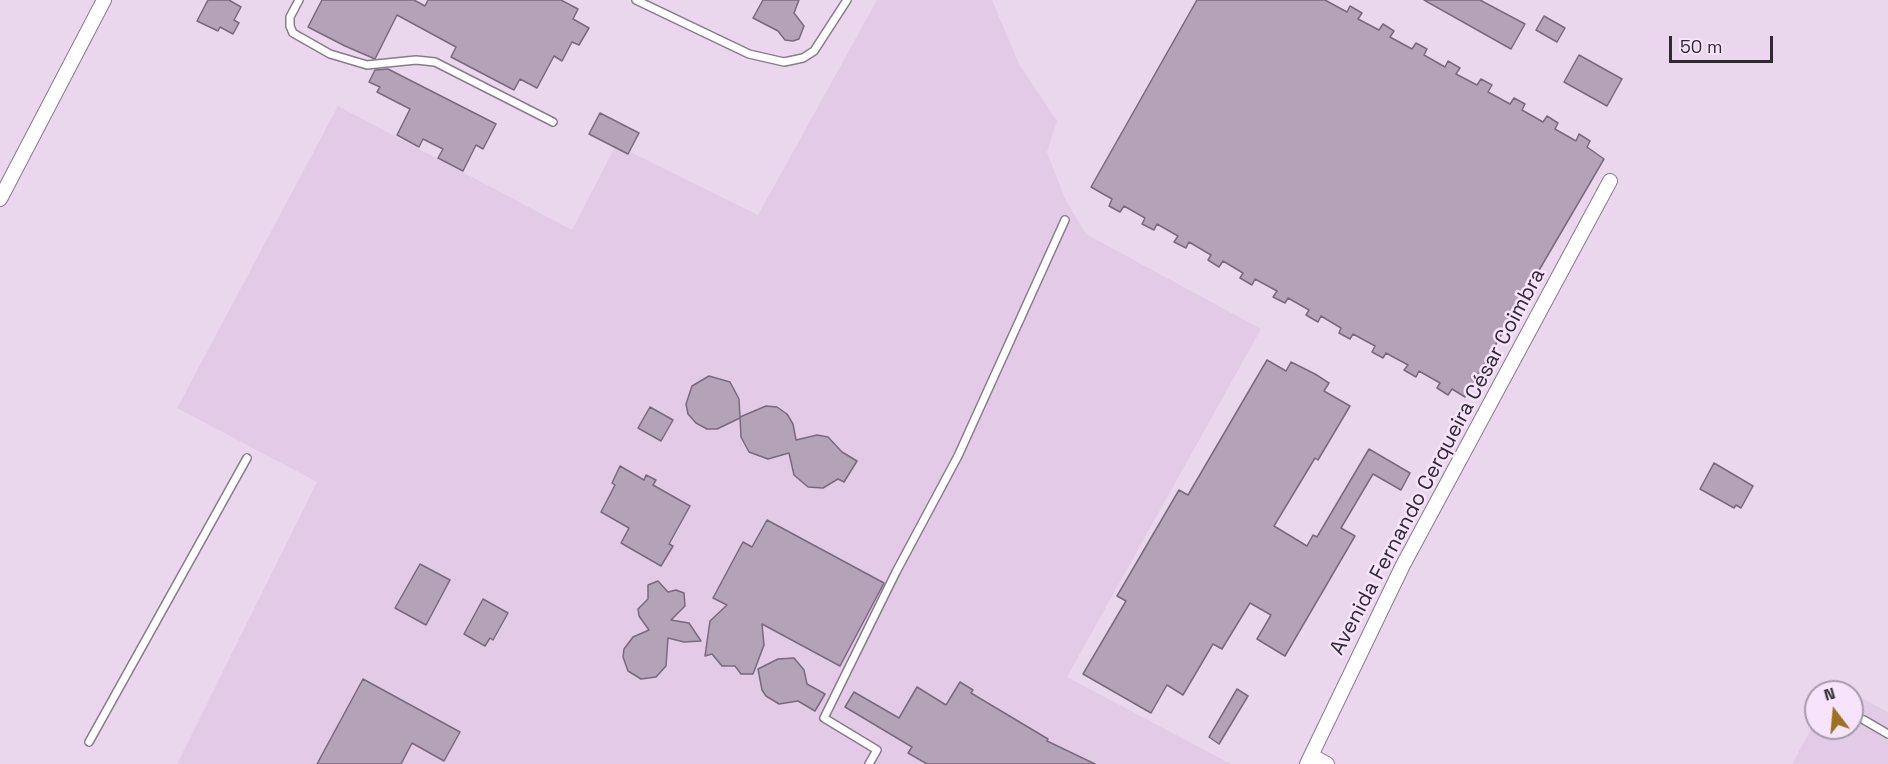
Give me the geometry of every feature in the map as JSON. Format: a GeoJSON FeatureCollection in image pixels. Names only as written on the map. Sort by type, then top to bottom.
{"type":"FeatureCollection","features":[{"type":"Feature","properties":{"kind":"street"},"geometry":{"type":"LineString","coordinates":[[0,199],[104,0]]}},
{"type":"Feature","properties":{"kind":"street","name":"Avenida Fernando Cerqueira César Coimbra"},"geometry":{"type":"LineString","coordinates":[[1310,760],[1403,565],[1610,182]]}},
{"type":"Feature","properties":{"kind":"street"},"geometry":{"type":"LineString","coordinates":[[1310,760],[1327,764]]}},
{"type":"Feature","properties":{"kind":"lane"},"geometry":{"type":"LineString","coordinates":[[299,0],[290,17],[293,33],[330,54],[368,65],[416,60],[435,62],[553,122]]}},
{"type":"Feature","properties":{"kind":"lane"},"geometry":{"type":"LineString","coordinates":[[636,0],[749,54],[784,62],[803,58],[814,51],[847,0]]}},
{"type":"Feature","properties":{"kind":"lane"},"geometry":{"type":"LineString","coordinates":[[869,764],[877,750],[824,718],[958,456],[1065,220]]}},
{"type":"Feature","properties":{"kind":"lane"},"geometry":{"type":"LineString","coordinates":[[89,742],[246,458]]}},
{"type":"Feature","properties":{"kind":"lane"},"geometry":{"type":"LineString","coordinates":[[1864,720],[1888,734]]}},
{"type":"Feature","properties":{"kind":"shaded area"},"geometry":{"type":"Polygon","coordinates":[[[877,0],[992,0],[1019,64],[1057,121],[1047,152],[1065,199],[1086,234],[1261,329],[1067,677],[1231,764],[177,764],[317,482],[177,408],[338,106],[572,230],[616,145],[758,215],[877,0]]]}},
{"type":"Feature","properties":{"kind":"shaded area"},"geometry":{"type":"Polygon","coordinates":[[[1864,699],[1888,712],[1888,764],[1792,764],[1805,740],[1864,740],[1864,699]]]}},
{"type":"Feature","properties":{"kind":"building"},"geometry":{"type":"Polygon","coordinates":[[[208,0],[229,0],[241,7],[234,20],[239,23],[233,34],[220,27],[218,31],[197,21],[208,0]]]}},
{"type":"Feature","properties":{"kind":"building"},"geometry":{"type":"Polygon","coordinates":[[[322,0],[414,0],[425,6],[428,0],[561,0],[578,9],[573,19],[589,28],[579,45],[572,42],[562,61],[554,56],[537,88],[520,79],[514,90],[451,57],[456,47],[397,15],[375,59],[345,46],[308,27],[322,0]]]}},
{"type":"Feature","properties":{"kind":"building"},"geometry":{"type":"Polygon","coordinates":[[[763,0],[799,0],[794,13],[804,26],[799,39],[785,40],[778,31],[753,18],[763,0]]]}},
{"type":"Feature","properties":{"kind":"building"},"geometry":{"type":"Polygon","coordinates":[[[1197,0],[1325,0],[1347,12],[1350,6],[1362,13],[1358,19],[1379,30],[1383,24],[1394,31],[1390,37],[1412,49],[1416,43],[1427,49],[1424,55],[1445,67],[1448,61],[1460,68],[1456,74],[1477,85],[1481,79],[1492,85],[1488,92],[1510,104],[1514,98],[1525,104],[1522,110],[1543,122],[1547,116],[1558,123],[1555,129],[1576,141],[1579,134],[1590,141],[1587,147],[1604,159],[1465,397],[1452,389],[1448,395],[1437,388],[1440,383],[1419,371],[1416,377],[1404,370],[1408,365],[1386,353],[1383,358],[1372,352],[1375,346],[1353,334],[1350,339],[1339,333],[1341,328],[1321,316],[1318,322],[1306,315],[1309,310],[1288,298],[1285,303],[1273,297],[1277,291],[1255,279],[1252,285],[1240,278],[1243,273],[1223,261],[1219,267],[1208,260],[1211,255],[1189,242],[1186,248],[1174,242],[1178,236],[1157,224],[1154,230],[1142,224],[1145,218],[1124,206],[1120,212],[1109,206],[1112,199],[1091,187],[1197,0]]]}},
{"type":"Feature","properties":{"kind":"building"},"geometry":{"type":"Polygon","coordinates":[[[1424,0],[1480,0],[1525,24],[1511,49],[1424,0]]]}},
{"type":"Feature","properties":{"kind":"building"},"geometry":{"type":"Polygon","coordinates":[[[1544,16],[1565,28],[1557,42],[1536,30],[1544,16]]]}},
{"type":"Feature","properties":{"kind":"building"},"geometry":{"type":"Polygon","coordinates":[[[1579,55],[1622,79],[1607,106],[1564,82],[1579,55]]]}},
{"type":"Feature","properties":{"kind":"building"},"geometry":{"type":"Polygon","coordinates":[[[388,69],[496,124],[483,149],[476,145],[463,171],[438,158],[443,149],[423,139],[419,147],[397,135],[410,109],[377,92],[380,87],[369,82],[375,70],[388,69]]]}},
{"type":"Feature","properties":{"kind":"building"},"geometry":{"type":"Polygon","coordinates":[[[600,113],[639,133],[628,154],[589,134],[600,113]]]}},
{"type":"Feature","properties":{"kind":"building"},"geometry":{"type":"Polygon","coordinates":[[[1267,360],[1286,371],[1291,362],[1315,374],[1329,383],[1324,391],[1350,406],[1318,460],[1315,458],[1274,526],[1307,546],[1313,535],[1317,537],[1369,449],[1410,473],[1401,490],[1373,474],[1341,528],[1355,536],[1285,656],[1257,639],[1271,615],[1250,603],[1222,649],[1213,644],[1183,695],[1167,685],[1151,713],[1083,674],[1126,601],[1117,596],[1179,490],[1188,495],[1267,360]]]}},
{"type":"Feature","properties":{"kind":"building"},"geometry":{"type":"Polygon","coordinates":[[[709,376],[730,382],[739,399],[740,418],[717,429],[707,429],[696,423],[688,414],[686,404],[692,386],[709,376]]]}},
{"type":"Feature","properties":{"kind":"building"},"geometry":{"type":"Polygon","coordinates":[[[766,406],[777,407],[787,414],[793,424],[796,440],[817,435],[828,437],[842,452],[857,461],[844,482],[838,479],[823,488],[808,487],[794,475],[789,453],[768,459],[749,452],[741,437],[740,417],[766,406]]]}},
{"type":"Feature","properties":{"kind":"building"},"geometry":{"type":"Polygon","coordinates":[[[650,407],[673,420],[661,441],[638,428],[650,407]]]}},
{"type":"Feature","properties":{"kind":"building"},"geometry":{"type":"Polygon","coordinates":[[[1714,463],[1753,486],[1741,508],[1736,505],[1734,508],[1700,489],[1714,463]]]}},
{"type":"Feature","properties":{"kind":"building"},"geometry":{"type":"Polygon","coordinates":[[[620,466],[644,480],[646,475],[656,480],[653,485],[690,506],[669,544],[673,546],[661,566],[621,543],[629,528],[601,512],[615,485],[612,483],[620,466]]]}},
{"type":"Feature","properties":{"kind":"building"},"geometry":{"type":"Polygon","coordinates":[[[767,520],[884,583],[840,666],[762,624],[764,645],[753,674],[741,674],[735,666],[722,666],[712,654],[705,656],[710,621],[727,605],[713,598],[743,542],[752,547],[767,520]]]}},
{"type":"Feature","properties":{"kind":"building"},"geometry":{"type":"Polygon","coordinates":[[[420,564],[450,580],[426,625],[395,608],[420,564]]]}},
{"type":"Feature","properties":{"kind":"building"},"geometry":{"type":"Polygon","coordinates":[[[658,581],[668,592],[676,590],[684,593],[685,606],[671,620],[689,623],[701,641],[684,642],[668,638],[666,666],[656,677],[641,679],[628,671],[623,657],[624,649],[633,637],[649,630],[639,616],[638,609],[648,599],[648,585],[658,581]]]}},
{"type":"Feature","properties":{"kind":"building"},"geometry":{"type":"Polygon","coordinates":[[[483,599],[508,613],[493,640],[490,638],[485,646],[464,634],[483,599]]]}},
{"type":"Feature","properties":{"kind":"building"},"geometry":{"type":"Polygon","coordinates":[[[794,658],[804,670],[807,684],[825,694],[815,711],[798,701],[779,704],[766,696],[762,690],[758,669],[778,659],[794,658]]]}},
{"type":"Feature","properties":{"kind":"building"},"geometry":{"type":"Polygon","coordinates":[[[363,679],[460,732],[444,761],[412,743],[401,764],[317,764],[363,679]]]}},
{"type":"Feature","properties":{"kind":"building"},"geometry":{"type":"Polygon","coordinates":[[[960,682],[973,690],[971,693],[1048,739],[1047,741],[1095,764],[927,764],[908,753],[912,747],[845,707],[854,692],[899,718],[917,687],[946,705],[960,682]]]}},
{"type":"Feature","properties":{"kind":"building"},"geometry":{"type":"Polygon","coordinates":[[[1237,689],[1248,696],[1219,744],[1209,737],[1237,689]]]}}]}
